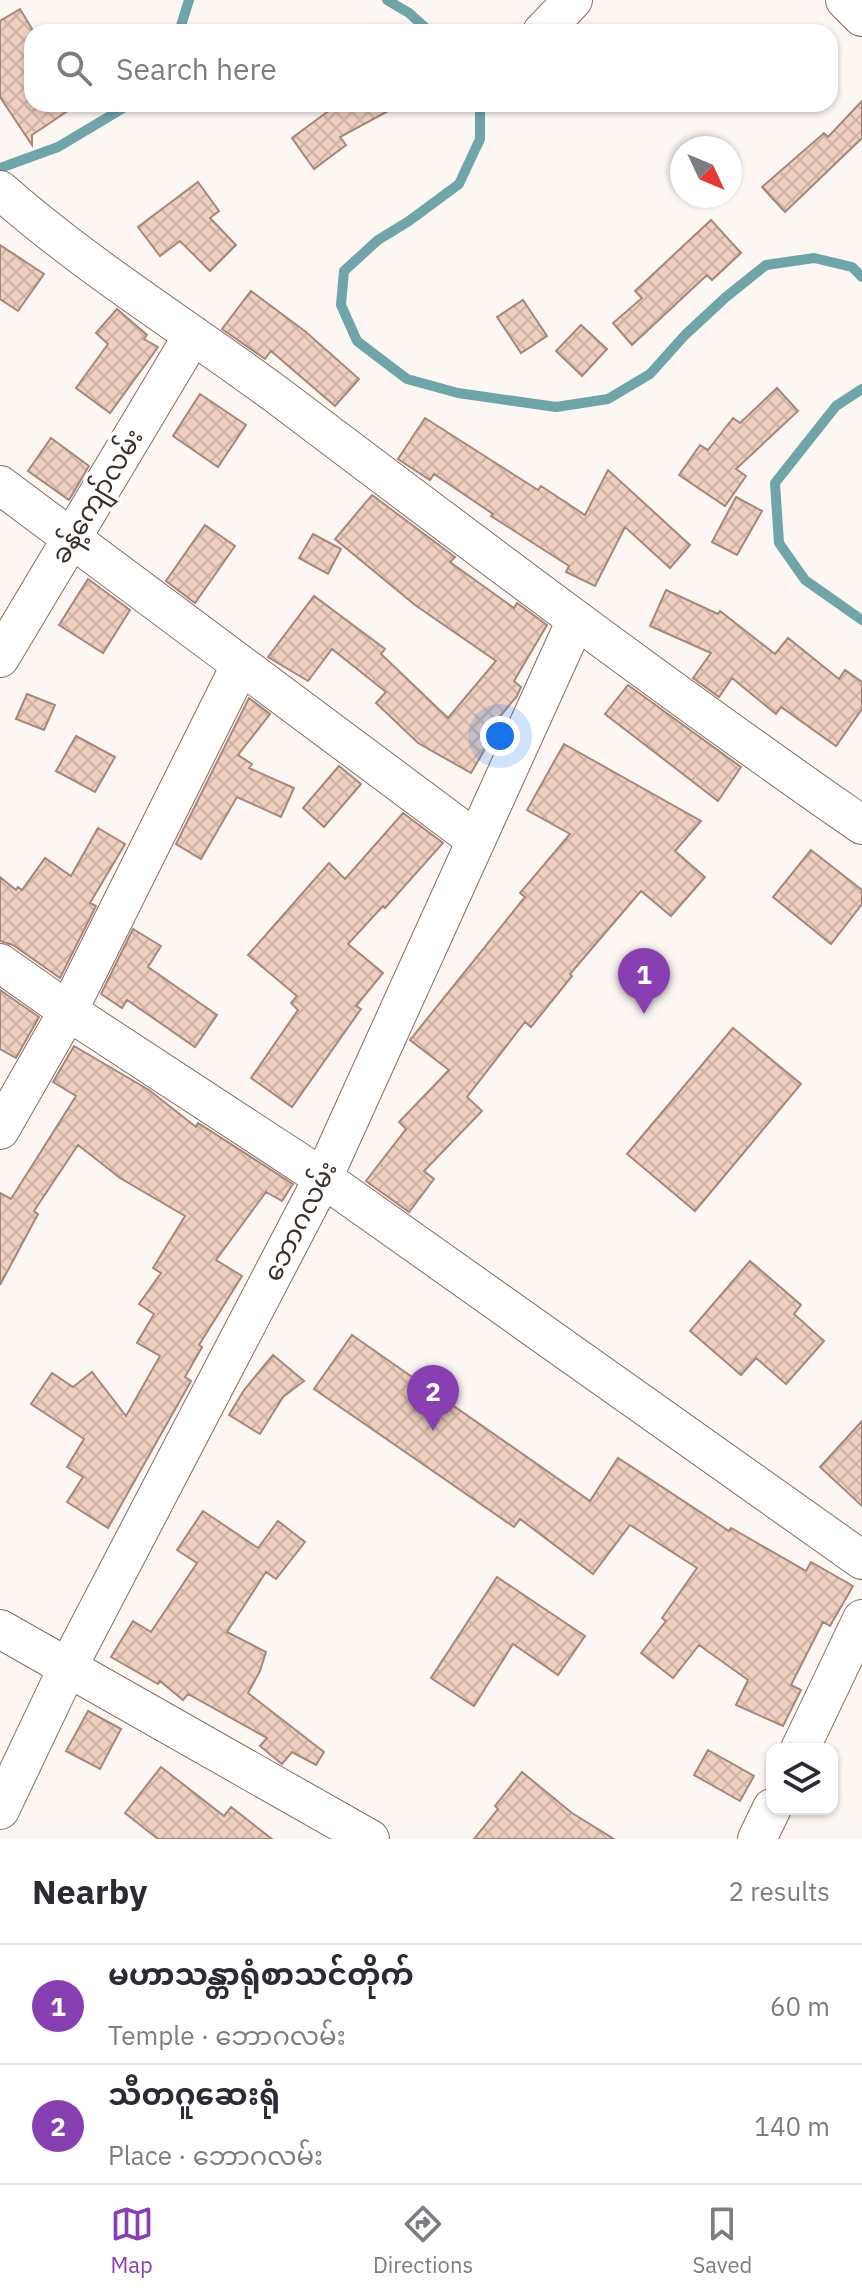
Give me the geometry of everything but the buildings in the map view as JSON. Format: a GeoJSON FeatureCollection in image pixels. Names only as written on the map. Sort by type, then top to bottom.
{"type":"FeatureCollection","features":[{"type":"Feature","properties":{"kind":"street"},"geometry":{"type":"LineString","coordinates":[[550,24],[573,0]]}},
{"type":"Feature","properties":{"kind":"street"},"geometry":{"type":"LineString","coordinates":[[845,0],[862,17]]}},
{"type":"Feature","properties":{"kind":"street"},"geometry":{"type":"LineString","coordinates":[[0,190],[45,230],[193,335],[576,620],[862,825]]}},
{"type":"Feature","properties":{"kind":"street","name":"ခန့်ကျော်လမ်း"},"geometry":{"type":"LineString","coordinates":[[0,658],[193,335]]}},
{"type":"Feature","properties":{"kind":"street"},"geometry":{"type":"LineString","coordinates":[[0,485],[476,840]]}},
{"type":"Feature","properties":{"kind":"street","name":"ဘောဂလမ်း"},"geometry":{"type":"LineString","coordinates":[[0,1810],[68,1667],[323,1178],[576,620]]}},
{"type":"Feature","properties":{"kind":"street"},"geometry":{"type":"LineString","coordinates":[[0,1130],[68,1011],[240,666]]}},
{"type":"Feature","properties":{"kind":"street"},"geometry":{"type":"LineString","coordinates":[[0,963],[323,1178],[862,1560]]}},
{"type":"Feature","properties":{"kind":"street"},"geometry":{"type":"LineString","coordinates":[[803,1743],[862,1619]]}},
{"type":"Feature","properties":{"kind":"street"},"geometry":{"type":"LineString","coordinates":[[0,1629],[370,1839]]}},
{"type":"Feature","properties":{"kind":"street"},"geometry":{"type":"LineString","coordinates":[[757,1839],[769,1815]]}},
{"type":"Feature","properties":{"kind":"waterway"},"geometry":{"type":"LineString","coordinates":[[182,24],[189,0]]}},
{"type":"Feature","properties":{"kind":"waterway"},"geometry":{"type":"LineString","coordinates":[[387,0],[421,24]]}},
{"type":"Feature","properties":{"kind":"waterway"},"geometry":{"type":"LineString","coordinates":[[0,168],[58,147],[117,112]]}},
{"type":"Feature","properties":{"kind":"waterway"},"geometry":{"type":"LineString","coordinates":[[480,112],[480,139],[459,184],[378,240],[344,271],[341,305],[357,341],[407,379],[458,393],[556,407],[608,399],[650,374],[685,335],[766,265],[814,258],[852,267],[862,277]]}},
{"type":"Feature","properties":{"kind":"waterway"},"geometry":{"type":"LineString","coordinates":[[862,389],[836,406],[775,483],[779,543],[805,580],[862,620]]}},
{"type":"Feature","properties":{"kind":"place","name":"မဟာသန္တာရုံစာသင်တိုက်"},"geometry":{"type":"Point","coordinates":[644,1014]}},
{"type":"Feature","properties":{"kind":"place","name":"သီတဂူဆေးရုံ"},"geometry":{"type":"Point","coordinates":[433,1431]}}]}
